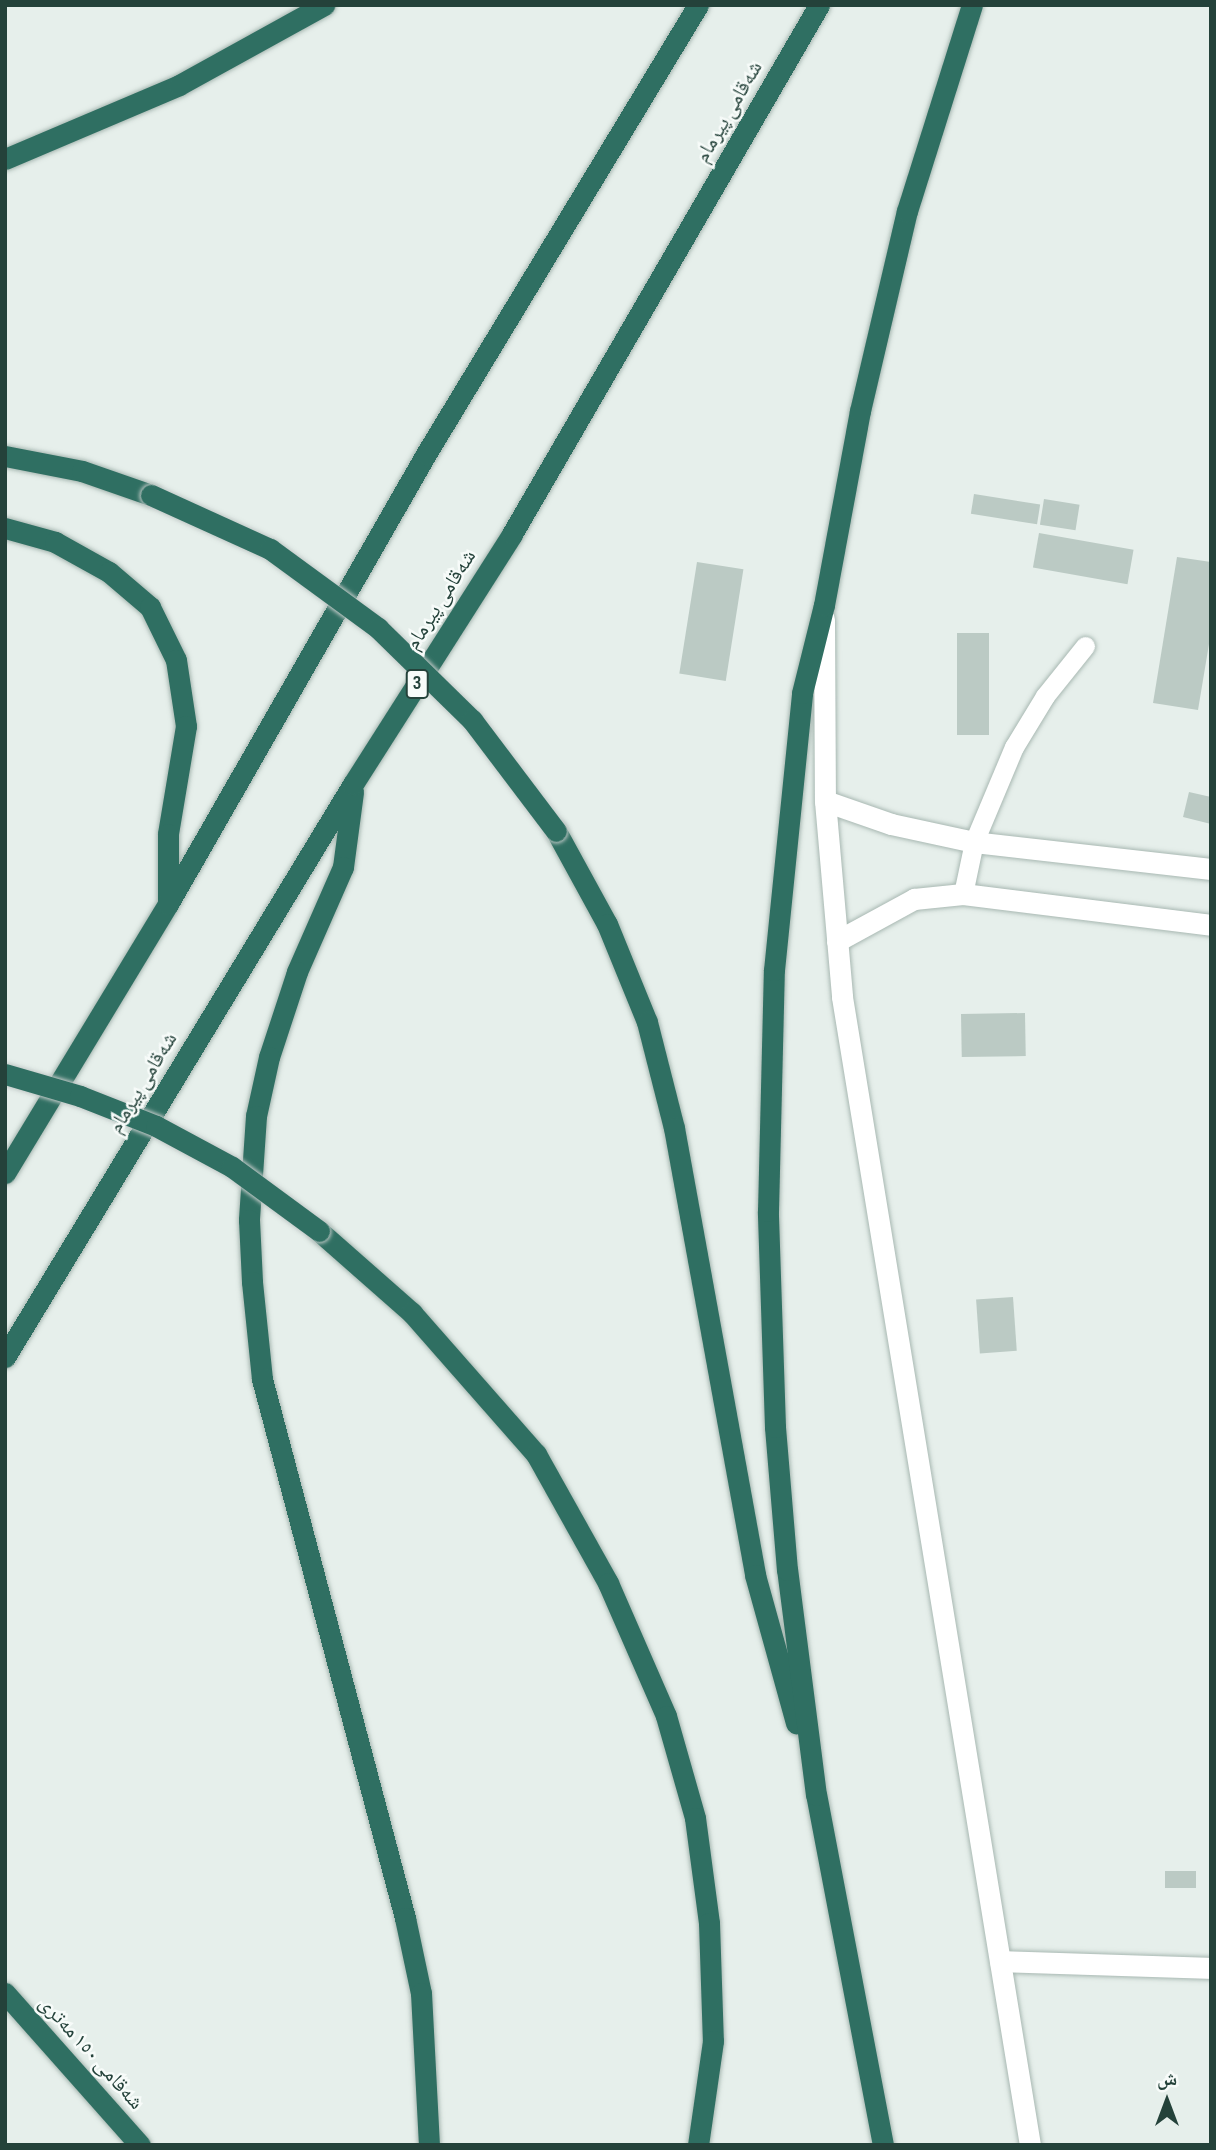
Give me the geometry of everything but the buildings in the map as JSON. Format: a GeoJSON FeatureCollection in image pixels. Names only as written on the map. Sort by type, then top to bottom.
{"type":"FeatureCollection","features":[{"type":"Feature","properties":{"kind":"highway"},"geometry":{"type":"LineString","coordinates":[[5,156],[179,85],[324,5]]}},
{"type":"Feature","properties":{"kind":"highway"},"geometry":{"type":"LineString","coordinates":[[5,1173],[168,904],[433,442],[698,5]]}},
{"type":"Feature","properties":{"kind":"highway","name":"شەقامی پیرمام"},"geometry":{"type":"LineString","coordinates":[[5,1357],[354,784],[512,534],[819,5]]}},
{"type":"Feature","properties":{"kind":"highway"},"geometry":{"type":"LineString","coordinates":[[883,2145],[816,1795],[783,1518],[768,1211],[774,970],[793,754],[802,693],[824,604],[860,411],[907,211],[972,5]]}},
{"type":"Feature","properties":{"kind":"highway"},"geometry":{"type":"LineString","coordinates":[[5,456],[82,471],[150,495],[270,549],[378,628],[472,720],[556,831],[607,924],[648,1022],[674,1128],[755,1575],[816,1795]]}},
{"type":"Feature","properties":{"kind":"highway"},"geometry":{"type":"LineString","coordinates":[[5,528],[54,542],[109,572],[150,607],[176,660],[186,726],[168,834],[168,904]]}},
{"type":"Feature","properties":{"kind":"highway"},"geometry":{"type":"LineString","coordinates":[[354,784],[343,867],[297,972],[269,1057],[256,1116],[249,1220],[251,1282],[262,1379],[405,1918],[421,1993],[429,2145]]}},
{"type":"Feature","properties":{"kind":"highway"},"geometry":{"type":"LineString","coordinates":[[5,1074],[80,1096],[156,1126],[232,1167],[320,1231],[412,1313],[536,1454],[613,1595],[666,1716],[695,1818],[709,1923],[713,2041],[706,2111],[707,2145]]}},
{"type":"Feature","properties":{"kind":"highway","name":"شەقامی ١٥٠ مەتری"},"geometry":{"type":"LineString","coordinates":[[5,1993],[139,2145]]}},
{"type":"Feature","properties":{"kind":"highway"},"geometry":{"type":"LineString","coordinates":[[698,2145],[706,2111]]}},
{"type":"Feature","properties":{"kind":"street"},"geometry":{"type":"LineString","coordinates":[[824,604],[825,801],[844,1010],[1030,2145]]}},
{"type":"Feature","properties":{"kind":"street"},"geometry":{"type":"LineString","coordinates":[[825,801],[902,827],[974,842],[1211,869]]}},
{"type":"Feature","properties":{"kind":"street"},"geometry":{"type":"LineString","coordinates":[[837,941],[914,899],[963,894],[1211,925]]}},
{"type":"Feature","properties":{"kind":"street"},"geometry":{"type":"LineString","coordinates":[[1000,1961],[1211,1968]]}},
{"type":"Feature","properties":{"kind":"lane"},"geometry":{"type":"LineString","coordinates":[[963,894],[974,842],[1014,747],[1045,696],[1085,646]]}}]}
